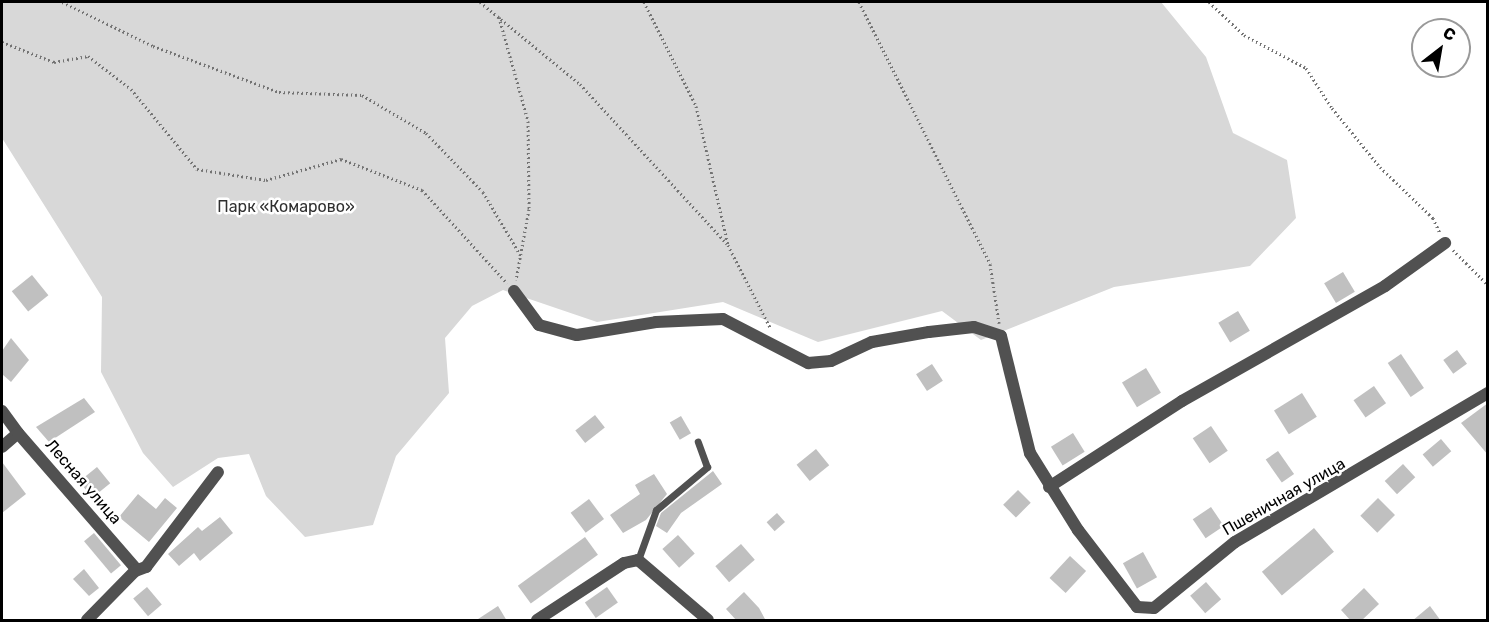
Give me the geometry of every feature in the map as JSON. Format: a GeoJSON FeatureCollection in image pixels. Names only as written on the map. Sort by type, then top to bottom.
{"type":"FeatureCollection","features":[{"type":"Feature","properties":{"kind":"street"},"geometry":{"type":"LineString","coordinates":[[1049,487],[1182,401],[1385,286],[1445,243]]}},
{"type":"Feature","properties":{"kind":"street"},"geometry":{"type":"LineString","coordinates":[[514,291],[539,325],[577,335],[656,321],[723,319],[778,344],[808,363],[831,362],[872,342],[929,332],[974,327],[1002,336]]}},
{"type":"Feature","properties":{"kind":"street","name":"Пшеничная улица"},"geometry":{"type":"LineString","coordinates":[[1002,336],[1030,453],[1049,487],[1114,582],[1137,607],[1154,608],[1235,542],[1488,393]]}},
{"type":"Feature","properties":{"kind":"street","name":"Лесная улица"},"geometry":{"type":"LineString","coordinates":[[2,411],[18,433],[137,570]]}},
{"type":"Feature","properties":{"kind":"street"},"geometry":{"type":"LineString","coordinates":[[2,447],[18,433]]}},
{"type":"Feature","properties":{"kind":"street"},"geometry":{"type":"LineString","coordinates":[[87,621],[137,570],[146,567],[188,517],[218,472]]}},
{"type":"Feature","properties":{"kind":"street"},"geometry":{"type":"LineString","coordinates":[[537,621],[624,563],[638,560],[708,621]]}},
{"type":"Feature","properties":{"kind":"lane"},"geometry":{"type":"LineString","coordinates":[[638,560],[656,510],[707,467],[698,442]]}},
{"type":"Feature","properties":{"kind":"path"},"geometry":{"type":"LineString","coordinates":[[62,2],[153,46],[279,92],[362,95],[426,134],[483,192],[521,256]]}},
{"type":"Feature","properties":{"kind":"path"},"geometry":{"type":"LineString","coordinates":[[480,2],[580,84],[728,245]]}},
{"type":"Feature","properties":{"kind":"path"},"geometry":{"type":"LineString","coordinates":[[644,2],[696,106],[728,245],[778,344]]}},
{"type":"Feature","properties":{"kind":"path"},"geometry":{"type":"LineString","coordinates":[[859,2],[990,264],[1002,336]]}},
{"type":"Feature","properties":{"kind":"path"},"geometry":{"type":"LineString","coordinates":[[1209,2],[1244,35],[1306,68],[1380,167],[1433,218],[1445,243],[1488,285]]}},
{"type":"Feature","properties":{"kind":"path"},"geometry":{"type":"LineString","coordinates":[[499,17],[528,121],[529,209],[514,291]]}},
{"type":"Feature","properties":{"kind":"path"},"geometry":{"type":"LineString","coordinates":[[2,42],[54,62],[88,56],[130,89],[196,169],[266,180],[341,159],[422,190],[514,291]]}},
{"type":"Feature","properties":{"kind":"green space","name":"Парк «Комарово»"},"geometry":{"type":"Polygon","coordinates":[[[2,2],[1161,2],[1206,57],[1233,133],[1287,160],[1296,218],[1250,266],[1114,287],[981,340],[942,311],[818,342],[723,302],[597,322],[503,290],[472,306],[445,338],[449,393],[396,456],[373,525],[305,537],[266,496],[249,454],[218,458],[173,487],[143,453],[101,372],[102,297],[2,138],[2,2]]]}},
{"type":"Feature","properties":{"kind":"building"},"geometry":{"type":"Polygon","coordinates":[[[1343,272],[1355,292],[1336,303],[1324,283],[1343,272]]]}},
{"type":"Feature","properties":{"kind":"building"},"geometry":{"type":"Polygon","coordinates":[[[32,275],[48,295],[28,312],[12,291],[32,275]]]}},
{"type":"Feature","properties":{"kind":"building"},"geometry":{"type":"Polygon","coordinates":[[[1238,311],[1250,331],[1230,343],[1218,323],[1238,311]]]}},
{"type":"Feature","properties":{"kind":"building"},"geometry":{"type":"Polygon","coordinates":[[[11,338],[29,360],[11,382],[2,374],[2,351],[11,338]]]}},
{"type":"Feature","properties":{"kind":"building"},"geometry":{"type":"Polygon","coordinates":[[[1457,350],[1467,364],[1453,374],[1443,360],[1457,350]]]}},
{"type":"Feature","properties":{"kind":"building"},"geometry":{"type":"Polygon","coordinates":[[[1401,354],[1424,388],[1411,397],[1388,363],[1401,354]]]}},
{"type":"Feature","properties":{"kind":"building"},"geometry":{"type":"Polygon","coordinates":[[[932,364],[943,381],[927,391],[916,374],[932,364]]]}},
{"type":"Feature","properties":{"kind":"building"},"geometry":{"type":"Polygon","coordinates":[[[1146,368],[1161,393],[1137,407],[1122,382],[1146,368]]]}},
{"type":"Feature","properties":{"kind":"building"},"geometry":{"type":"Polygon","coordinates":[[[1374,386],[1386,403],[1366,418],[1354,400],[1374,386]]]}},
{"type":"Feature","properties":{"kind":"building"},"geometry":{"type":"Polygon","coordinates":[[[1302,393],[1317,417],[1289,434],[1274,410],[1302,393]]]}},
{"type":"Feature","properties":{"kind":"building"},"geometry":{"type":"Polygon","coordinates":[[[84,398],[95,412],[49,442],[36,427],[84,398]]]}},
{"type":"Feature","properties":{"kind":"building"},"geometry":{"type":"Polygon","coordinates":[[[1488,403],[1488,455],[1461,423],[1488,403]]]}},
{"type":"Feature","properties":{"kind":"building"},"geometry":{"type":"Polygon","coordinates":[[[595,415],[605,428],[585,443],[575,430],[595,415]]]}},
{"type":"Feature","properties":{"kind":"building"},"geometry":{"type":"Polygon","coordinates":[[[681,416],[691,433],[680,440],[670,422],[681,416]]]}},
{"type":"Feature","properties":{"kind":"building"},"geometry":{"type":"Polygon","coordinates":[[[1211,426],[1228,451],[1210,463],[1193,438],[1211,426]]]}},
{"type":"Feature","properties":{"kind":"building"},"geometry":{"type":"Polygon","coordinates":[[[1073,433],[1085,452],[1063,465],[1051,447],[1073,433]]]}},
{"type":"Feature","properties":{"kind":"building"},"geometry":{"type":"Polygon","coordinates":[[[1441,439],[1451,451],[1433,467],[1423,454],[1441,439]]]}},
{"type":"Feature","properties":{"kind":"building"},"geometry":{"type":"Polygon","coordinates":[[[816,449],[829,465],[810,481],[797,465],[816,449]]]}},
{"type":"Feature","properties":{"kind":"building"},"geometry":{"type":"Polygon","coordinates":[[[1278,451],[1294,474],[1282,483],[1266,460],[1278,451]]]}},
{"type":"Feature","properties":{"kind":"building"},"geometry":{"type":"Polygon","coordinates":[[[2,462],[26,494],[2,513],[2,462]]]}},
{"type":"Feature","properties":{"kind":"building"},"geometry":{"type":"Polygon","coordinates":[[[1403,464],[1415,477],[1397,494],[1385,481],[1403,464]]]}},
{"type":"Feature","properties":{"kind":"building"},"geometry":{"type":"Polygon","coordinates":[[[97,467],[110,483],[92,498],[79,481],[97,467]]]}},
{"type":"Feature","properties":{"kind":"building"},"geometry":{"type":"Polygon","coordinates":[[[713,471],[722,484],[681,513],[667,533],[656,526],[661,513],[713,471]]]}},
{"type":"Feature","properties":{"kind":"building"},"geometry":{"type":"Polygon","coordinates":[[[654,474],[667,494],[646,520],[623,533],[610,515],[640,494],[635,485],[654,474]]]}},
{"type":"Feature","properties":{"kind":"building"},"geometry":{"type":"Polygon","coordinates":[[[1018,490],[1031,503],[1016,518],[1003,505],[1018,490]]]}},
{"type":"Feature","properties":{"kind":"building"},"geometry":{"type":"Polygon","coordinates":[[[138,494],[156,509],[165,498],[177,508],[149,542],[119,517],[138,494]]]}},
{"type":"Feature","properties":{"kind":"building"},"geometry":{"type":"Polygon","coordinates":[[[1378,498],[1395,515],[1377,533],[1360,516],[1378,498]]]}},
{"type":"Feature","properties":{"kind":"building"},"geometry":{"type":"Polygon","coordinates":[[[589,499],[604,519],[586,533],[571,513],[589,499]]]}},
{"type":"Feature","properties":{"kind":"building"},"geometry":{"type":"Polygon","coordinates":[[[1211,507],[1224,526],[1206,538],[1193,519],[1211,507]]]}},
{"type":"Feature","properties":{"kind":"building"},"geometry":{"type":"Polygon","coordinates":[[[777,513],[785,522],[775,531],[767,522],[777,513]]]}},
{"type":"Feature","properties":{"kind":"building"},"geometry":{"type":"Polygon","coordinates":[[[220,517],[233,533],[200,561],[194,553],[179,566],[168,554],[198,527],[202,531],[220,517]]]}},
{"type":"Feature","properties":{"kind":"building"},"geometry":{"type":"Polygon","coordinates":[[[1314,528],[1334,552],[1282,595],[1262,572],[1314,528]]]}},
{"type":"Feature","properties":{"kind":"building"},"geometry":{"type":"Polygon","coordinates":[[[94,533],[121,565],[111,574],[84,541],[94,533]]]}},
{"type":"Feature","properties":{"kind":"building"},"geometry":{"type":"Polygon","coordinates":[[[678,535],[695,554],[679,568],[662,549],[678,535]]]}},
{"type":"Feature","properties":{"kind":"building"},"geometry":{"type":"Polygon","coordinates":[[[585,537],[598,555],[531,604],[518,586],[585,537]]]}},
{"type":"Feature","properties":{"kind":"building"},"geometry":{"type":"Polygon","coordinates":[[[741,544],[755,560],[729,582],[715,566],[741,544]]]}},
{"type":"Feature","properties":{"kind":"building"},"geometry":{"type":"Polygon","coordinates":[[[1143,552],[1157,577],[1137,589],[1123,563],[1143,552]]]}},
{"type":"Feature","properties":{"kind":"building"},"geometry":{"type":"Polygon","coordinates":[[[1070,556],[1086,571],[1066,593],[1050,578],[1070,556]]]}},
{"type":"Feature","properties":{"kind":"building"},"geometry":{"type":"Polygon","coordinates":[[[84,569],[99,588],[89,596],[73,579],[84,569]]]}},
{"type":"Feature","properties":{"kind":"building"},"geometry":{"type":"Polygon","coordinates":[[[1206,582],[1221,599],[1205,613],[1190,596],[1206,582]]]}},
{"type":"Feature","properties":{"kind":"building"},"geometry":{"type":"Polygon","coordinates":[[[147,587],[162,605],[148,616],[133,599],[147,587]]]}},
{"type":"Feature","properties":{"kind":"building"},"geometry":{"type":"Polygon","coordinates":[[[607,587],[618,603],[596,618],[585,602],[607,587]]]}},
{"type":"Feature","properties":{"kind":"building"},"geometry":{"type":"Polygon","coordinates":[[[1364,588],[1379,604],[1361,621],[1351,621],[1341,610],[1364,588]]]}},
{"type":"Feature","properties":{"kind":"building"},"geometry":{"type":"Polygon","coordinates":[[[744,592],[759,608],[766,621],[737,621],[726,609],[744,592]]]}},
{"type":"Feature","properties":{"kind":"building"},"geometry":{"type":"Polygon","coordinates":[[[498,606],[507,621],[475,621],[498,606]]]}},
{"type":"Feature","properties":{"kind":"building"},"geometry":{"type":"Polygon","coordinates":[[[1430,606],[1441,621],[1412,621],[1430,606]]]}}]}
